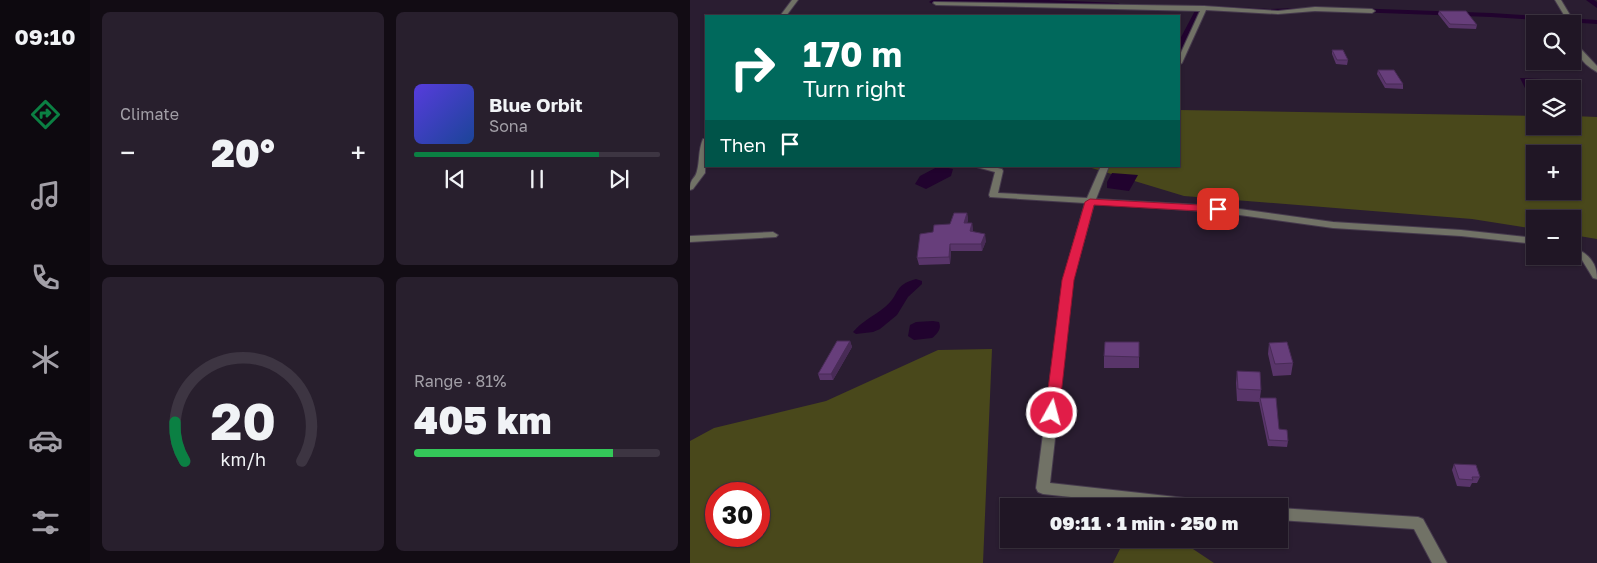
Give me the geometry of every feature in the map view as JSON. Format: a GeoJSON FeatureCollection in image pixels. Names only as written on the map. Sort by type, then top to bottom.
{"type":"FeatureCollection","features":[{"type":"Feature","properties":{"kind":"street"},"geometry":{"type":"LineString","coordinates":[[783,15],[794,0]]}},
{"type":"Feature","properties":{"kind":"street"},"geometry":{"type":"LineString","coordinates":[[1558,0],[1567,15]]}},
{"type":"Feature","properties":{"kind":"street"},"geometry":{"type":"LineString","coordinates":[[936,3],[1245,9],[1272,12],[1313,9],[1358,12],[1372,10]]}},
{"type":"Feature","properties":{"kind":"street"},"geometry":{"type":"LineString","coordinates":[[1180,61],[1203,9]]}},
{"type":"Feature","properties":{"kind":"street"},"geometry":{"type":"LineString","coordinates":[[1581,53],[1597,70]]}},
{"type":"Feature","properties":{"kind":"street"},"geometry":{"type":"LineString","coordinates":[[690,187],[701,173],[705,145]]}},
{"type":"Feature","properties":{"kind":"street"},"geometry":{"type":"LineString","coordinates":[[981,167],[998,171],[993,195],[1218,209],[1333,225],[1461,233],[1526,240]]}},
{"type":"Feature","properties":{"kind":"street"},"geometry":{"type":"LineString","coordinates":[[1105,167],[1090,202],[1068,280],[1043,488],[1132,498]]}},
{"type":"Feature","properties":{"kind":"street"},"geometry":{"type":"LineString","coordinates":[[690,238],[773,235]]}},
{"type":"Feature","properties":{"kind":"street"},"geometry":{"type":"LineString","coordinates":[[1581,255],[1586,258],[1597,276]]}},
{"type":"Feature","properties":{"kind":"street"},"geometry":{"type":"LineString","coordinates":[[1288,515],[1418,523],[1440,563]]}},
{"type":"Feature","properties":{"kind":"shaded area"},"geometry":{"type":"Polygon","coordinates":[[[1520,78],[1544,80],[1526,80],[1525,88],[1520,78]]]}},
{"type":"Feature","properties":{"kind":"shaded area"},"geometry":{"type":"Polygon","coordinates":[[[1180,110],[1526,116],[1526,135],[1581,135],[1581,116],[1597,117],[1597,239],[1581,236],[1581,210],[1526,210],[1526,228],[1472,219],[1184,196],[1088,167],[1180,167],[1180,110]]]}},
{"type":"Feature","properties":{"kind":"shaded area"},"geometry":{"type":"Polygon","coordinates":[[[937,167],[953,169],[951,176],[926,189],[915,184],[920,176],[937,167]]]}},
{"type":"Feature","properties":{"kind":"shaded area"},"geometry":{"type":"Polygon","coordinates":[[[1112,173],[1138,175],[1129,191],[1107,188],[1107,182],[1112,173]]]}},
{"type":"Feature","properties":{"kind":"shaded area"},"geometry":{"type":"Polygon","coordinates":[[[916,279],[922,281],[922,284],[908,297],[897,315],[880,329],[873,332],[856,334],[853,332],[890,303],[900,287],[916,279]]]}},
{"type":"Feature","properties":{"kind":"shaded area"},"geometry":{"type":"Polygon","coordinates":[[[916,322],[939,322],[940,327],[932,338],[914,340],[908,336],[910,325],[916,322]]]}},
{"type":"Feature","properties":{"kind":"shaded area"},"geometry":{"type":"Polygon","coordinates":[[[992,349],[983,563],[690,563],[690,441],[714,428],[826,401],[938,350],[992,349]]]}},
{"type":"Feature","properties":{"kind":"shaded area"},"geometry":{"type":"Polygon","coordinates":[[[1120,548],[1192,548],[1214,563],[1113,563],[1120,548]]]}},
{"type":"Feature","properties":{"kind":"building"},"geometry":{"type":"Polygon","coordinates":[[[1439,11],[1466,11],[1477,25],[1450,24],[1439,11]]]}},
{"type":"Feature","properties":{"kind":"building"},"geometry":{"type":"Polygon","coordinates":[[[1332,50],[1343,50],[1348,60],[1337,60],[1332,50]]]}},
{"type":"Feature","properties":{"kind":"building"},"geometry":{"type":"Polygon","coordinates":[[[1378,70],[1394,70],[1403,84],[1386,84],[1378,70]]]}},
{"type":"Feature","properties":{"kind":"building"},"geometry":{"type":"Polygon","coordinates":[[[954,213],[967,213],[964,223],[972,223],[970,231],[985,234],[981,244],[950,244],[949,257],[917,258],[920,234],[933,232],[934,225],[950,224],[954,213]]]}},
{"type":"Feature","properties":{"kind":"building"},"geometry":{"type":"Polygon","coordinates":[[[837,341],[850,341],[831,374],[818,374],[837,341]]]}},
{"type":"Feature","properties":{"kind":"building"},"geometry":{"type":"Polygon","coordinates":[[[1105,342],[1139,342],[1139,357],[1104,356],[1105,342]]]}},
{"type":"Feature","properties":{"kind":"building"},"geometry":{"type":"Polygon","coordinates":[[[1287,342],[1293,363],[1275,364],[1269,343],[1287,342]]]}},
{"type":"Feature","properties":{"kind":"building"},"geometry":{"type":"Polygon","coordinates":[[[1237,371],[1260,372],[1261,390],[1238,389],[1237,371]]]}},
{"type":"Feature","properties":{"kind":"building"},"geometry":{"type":"Polygon","coordinates":[[[1260,398],[1276,398],[1279,429],[1287,430],[1288,441],[1269,440],[1260,398]]]}},
{"type":"Feature","properties":{"kind":"building"},"geometry":{"type":"Polygon","coordinates":[[[1454,464],[1476,465],[1480,477],[1472,477],[1473,480],[1459,479],[1454,464]]]}},
{"type":"Feature","properties":{"kind":"waterway"},"geometry":{"type":"LineString","coordinates":[[1590,0],[1597,6]]}},
{"type":"Feature","properties":{"kind":"waterway"},"geometry":{"type":"LineString","coordinates":[[933,2],[1046,3]]}},
{"type":"Feature","properties":{"kind":"waterway"},"geometry":{"type":"LineString","coordinates":[[1046,3],[1118,5]]}},
{"type":"Feature","properties":{"kind":"waterway"},"geometry":{"type":"LineString","coordinates":[[1180,48],[1201,7]]}},
{"type":"Feature","properties":{"kind":"waterway"},"geometry":{"type":"LineString","coordinates":[[1207,7],[1270,11],[1298,10]]}},
{"type":"Feature","properties":{"kind":"waterway"},"geometry":{"type":"LineString","coordinates":[[1354,10],[1491,15],[1597,22]]}},
{"type":"Feature","properties":{"kind":"route"},"geometry":{"type":"LineString","coordinates":[[1052,413],[1068,280],[1090,202],[1218,209]]}}]}
